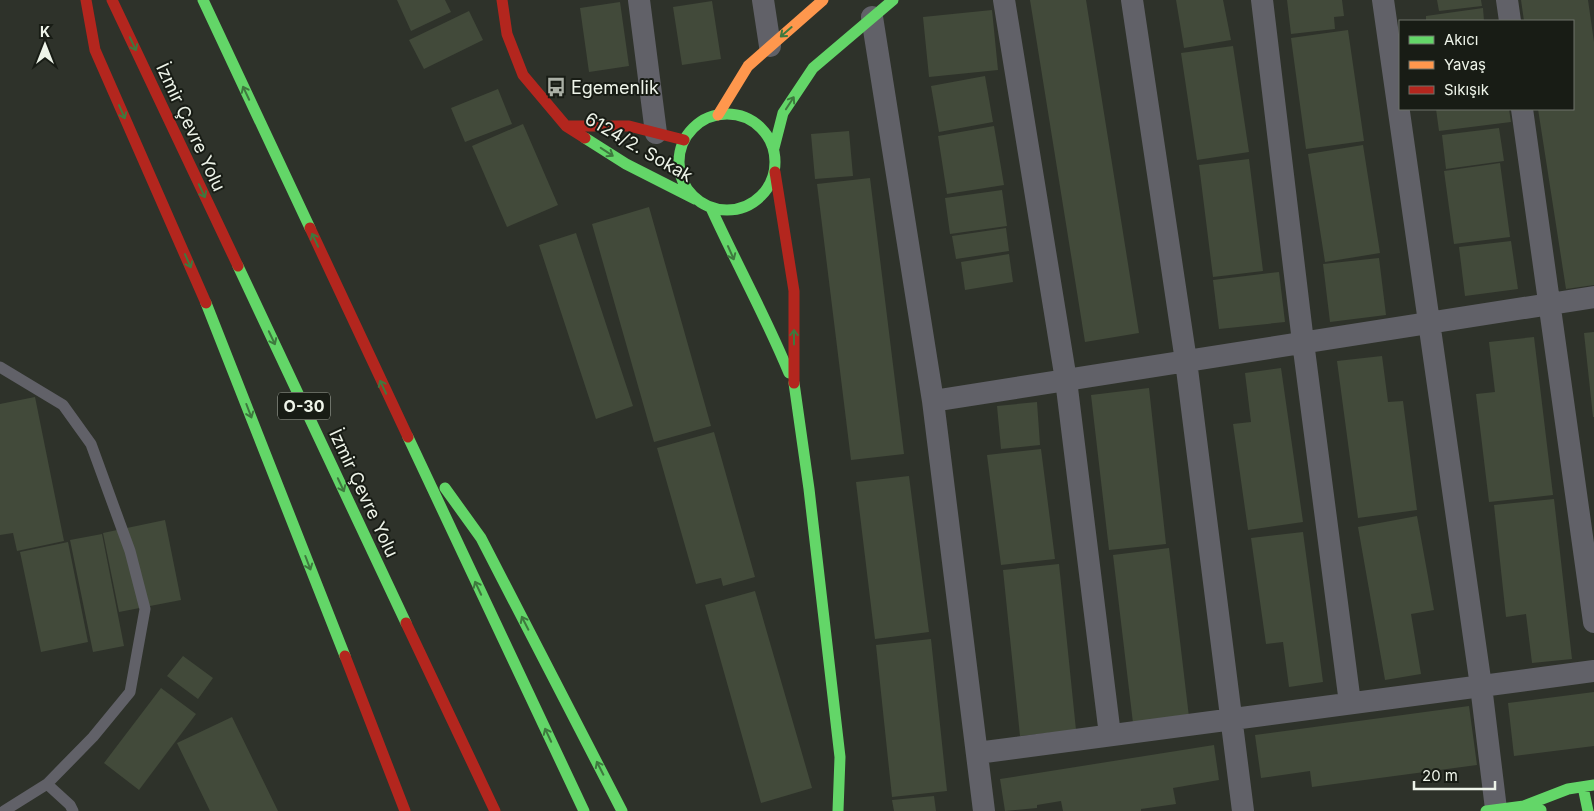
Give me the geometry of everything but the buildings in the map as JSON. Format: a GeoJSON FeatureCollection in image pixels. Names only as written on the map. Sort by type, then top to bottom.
{"type":"FeatureCollection","features":[{"type":"Feature","properties":{"kind":"main road"},"geometry":{"type":"LineString","coordinates":[[86,0],[95,50],[214,321],[405,811]]}},
{"type":"Feature","properties":{"kind":"main road","name":"İzmir Çevre Yolu"},"geometry":{"type":"LineString","coordinates":[[112,0],[496,811]]}},
{"type":"Feature","properties":{"kind":"main road"},"geometry":{"type":"LineString","coordinates":[[203,0],[584,811]]}},
{"type":"Feature","properties":{"kind":"main road"},"geometry":{"type":"LineString","coordinates":[[207,0],[209,14]]}},
{"type":"Feature","properties":{"kind":"main road","name":"6124/2. Sokak"},"geometry":{"type":"LineString","coordinates":[[502,0],[507,34],[523,75],[566,126],[626,164],[695,199]]}},
{"type":"Feature","properties":{"kind":"main road"},"geometry":{"type":"LineString","coordinates":[[718,115],[748,66],[822,0]]}},
{"type":"Feature","properties":{"kind":"main road"},"geometry":{"type":"LineString","coordinates":[[838,811],[840,757],[809,489],[794,386],[794,291],[775,172],[774,148],[783,113],[813,68],[893,0]]}},
{"type":"Feature","properties":{"kind":"main road"},"geometry":{"type":"LineString","coordinates":[[774,148],[768,136],[758,125],[746,118],[732,114],[718,115],[704,120],[692,128],[684,140],[679,154],[679,170],[684,185],[695,199],[711,208],[727,211],[744,208],[758,200],[769,188],[775,172]]}},
{"type":"Feature","properties":{"kind":"main road","name":"6124/2. Sokak"},"geometry":{"type":"LineString","coordinates":[[566,126],[629,126],[684,140]]}},
{"type":"Feature","properties":{"kind":"main road"},"geometry":{"type":"LineString","coordinates":[[711,208],[737,265],[772,332],[794,386]]}},
{"type":"Feature","properties":{"kind":"main road"},"geometry":{"type":"LineString","coordinates":[[404,431],[481,538],[622,811]]}},
{"type":"Feature","properties":{"kind":"main road"},"geometry":{"type":"LineString","coordinates":[[1491,810],[1524,806],[1568,789],[1589,786],[1588,811]]}},
{"type":"Feature","properties":{"kind":"main road"},"geometry":{"type":"LineString","coordinates":[[1524,806],[1548,811]]}},
{"type":"Feature","properties":{"kind":"street"},"geometry":{"type":"LineString","coordinates":[[638,0],[656,133]]}},
{"type":"Feature","properties":{"kind":"street"},"geometry":{"type":"LineString","coordinates":[[763,0],[770,46]]}},
{"type":"Feature","properties":{"kind":"street"},"geometry":{"type":"LineString","coordinates":[[1004,0],[1066,380],[1110,735]]}},
{"type":"Feature","properties":{"kind":"street"},"geometry":{"type":"LineString","coordinates":[[1132,0],[1186,361],[1233,718],[1243,811]]}},
{"type":"Feature","properties":{"kind":"street"},"geometry":{"type":"LineString","coordinates":[[1262,0],[1302,342],[1350,703]]}},
{"type":"Feature","properties":{"kind":"street"},"geometry":{"type":"LineString","coordinates":[[1383,0],[1481,686],[1491,810]]}},
{"type":"Feature","properties":{"kind":"street"},"geometry":{"type":"LineString","coordinates":[[1507,0],[1510,20]]}},
{"type":"Feature","properties":{"kind":"street"},"geometry":{"type":"LineString","coordinates":[[872,17],[933,401],[984,811]]}},
{"type":"Feature","properties":{"kind":"street"},"geometry":{"type":"LineString","coordinates":[[1522,110],[1594,622]]}},
{"type":"Feature","properties":{"kind":"street"},"geometry":{"type":"LineString","coordinates":[[933,401],[1594,297]]}},
{"type":"Feature","properties":{"kind":"street"},"geometry":{"type":"LineString","coordinates":[[977,752],[1594,671]]}},
{"type":"Feature","properties":{"kind":"lane"},"geometry":{"type":"LineString","coordinates":[[0,367],[63,405],[91,444],[130,551],[145,609],[130,692],[93,737],[47,784],[4,811]]}},
{"type":"Feature","properties":{"kind":"lane"},"geometry":{"type":"LineString","coordinates":[[47,784],[70,805],[73,811]]}},
{"type":"Feature","properties":{"kind":"traffic: fast"},"geometry":{"type":"LineString","coordinates":[[203,0],[310,228]]}},
{"type":"Feature","properties":{"kind":"traffic: fast"},"geometry":{"type":"LineString","coordinates":[[774,148],[783,113],[813,68],[893,0]]}},
{"type":"Feature","properties":{"kind":"traffic: fast"},"geometry":{"type":"LineString","coordinates":[[727,114],[745,117],[761,128],[772,144],[775,162],[772,180],[761,196],[745,207],[727,210],[709,207],[693,196],[682,180],[679,162],[682,144],[693,128],[709,117],[727,114]]}},
{"type":"Feature","properties":{"kind":"traffic: fast"},"geometry":{"type":"LineString","coordinates":[[585,138],[626,164],[695,199]]}},
{"type":"Feature","properties":{"kind":"traffic: fast"},"geometry":{"type":"LineString","coordinates":[[711,208],[771,331],[789,373]]}},
{"type":"Feature","properties":{"kind":"traffic: fast"},"geometry":{"type":"LineString","coordinates":[[238,266],[406,623]]}},
{"type":"Feature","properties":{"kind":"traffic: fast"},"geometry":{"type":"LineString","coordinates":[[206,303],[345,656]]}},
{"type":"Feature","properties":{"kind":"traffic: fast"},"geometry":{"type":"LineString","coordinates":[[794,383],[809,489],[840,757],[838,811]]}},
{"type":"Feature","properties":{"kind":"traffic: fast"},"geometry":{"type":"LineString","coordinates":[[408,437],[584,811]]}},
{"type":"Feature","properties":{"kind":"traffic: fast"},"geometry":{"type":"LineString","coordinates":[[445,488],[481,538],[622,811]]}},
{"type":"Feature","properties":{"kind":"traffic: fast"},"geometry":{"type":"LineString","coordinates":[[1524,806],[1568,789],[1594,785]]}},
{"type":"Feature","properties":{"kind":"traffic: fast"},"geometry":{"type":"LineString","coordinates":[[1583,787],[1588,811]]}},
{"type":"Feature","properties":{"kind":"traffic: fast"},"geometry":{"type":"LineString","coordinates":[[1486,811],[1524,806],[1541,810]]}},
{"type":"Feature","properties":{"kind":"traffic: slow"},"geometry":{"type":"LineString","coordinates":[[718,115],[748,66],[823,0]]}},
{"type":"Feature","properties":{"kind":"traffic: jam"},"geometry":{"type":"LineString","coordinates":[[86,0],[95,50],[206,303]]}},
{"type":"Feature","properties":{"kind":"traffic: jam"},"geometry":{"type":"LineString","coordinates":[[112,0],[238,266]]}},
{"type":"Feature","properties":{"kind":"traffic: jam"},"geometry":{"type":"LineString","coordinates":[[502,0],[507,34],[523,75],[566,126],[585,138]]}},
{"type":"Feature","properties":{"kind":"traffic: jam"},"geometry":{"type":"LineString","coordinates":[[566,126],[629,126],[684,140]]}},
{"type":"Feature","properties":{"kind":"traffic: jam"},"geometry":{"type":"LineString","coordinates":[[775,172],[794,291],[794,383]]}},
{"type":"Feature","properties":{"kind":"traffic: jam"},"geometry":{"type":"LineString","coordinates":[[310,228],[408,437]]}},
{"type":"Feature","properties":{"kind":"traffic: jam"},"geometry":{"type":"LineString","coordinates":[[406,623],[495,811]]}},
{"type":"Feature","properties":{"kind":"traffic: jam"},"geometry":{"type":"LineString","coordinates":[[345,656],[405,811]]}},
{"type":"Feature","properties":{"kind":"place","name":"Egemenlik"},"geometry":{"type":"Point","coordinates":[556,87]}}]}
